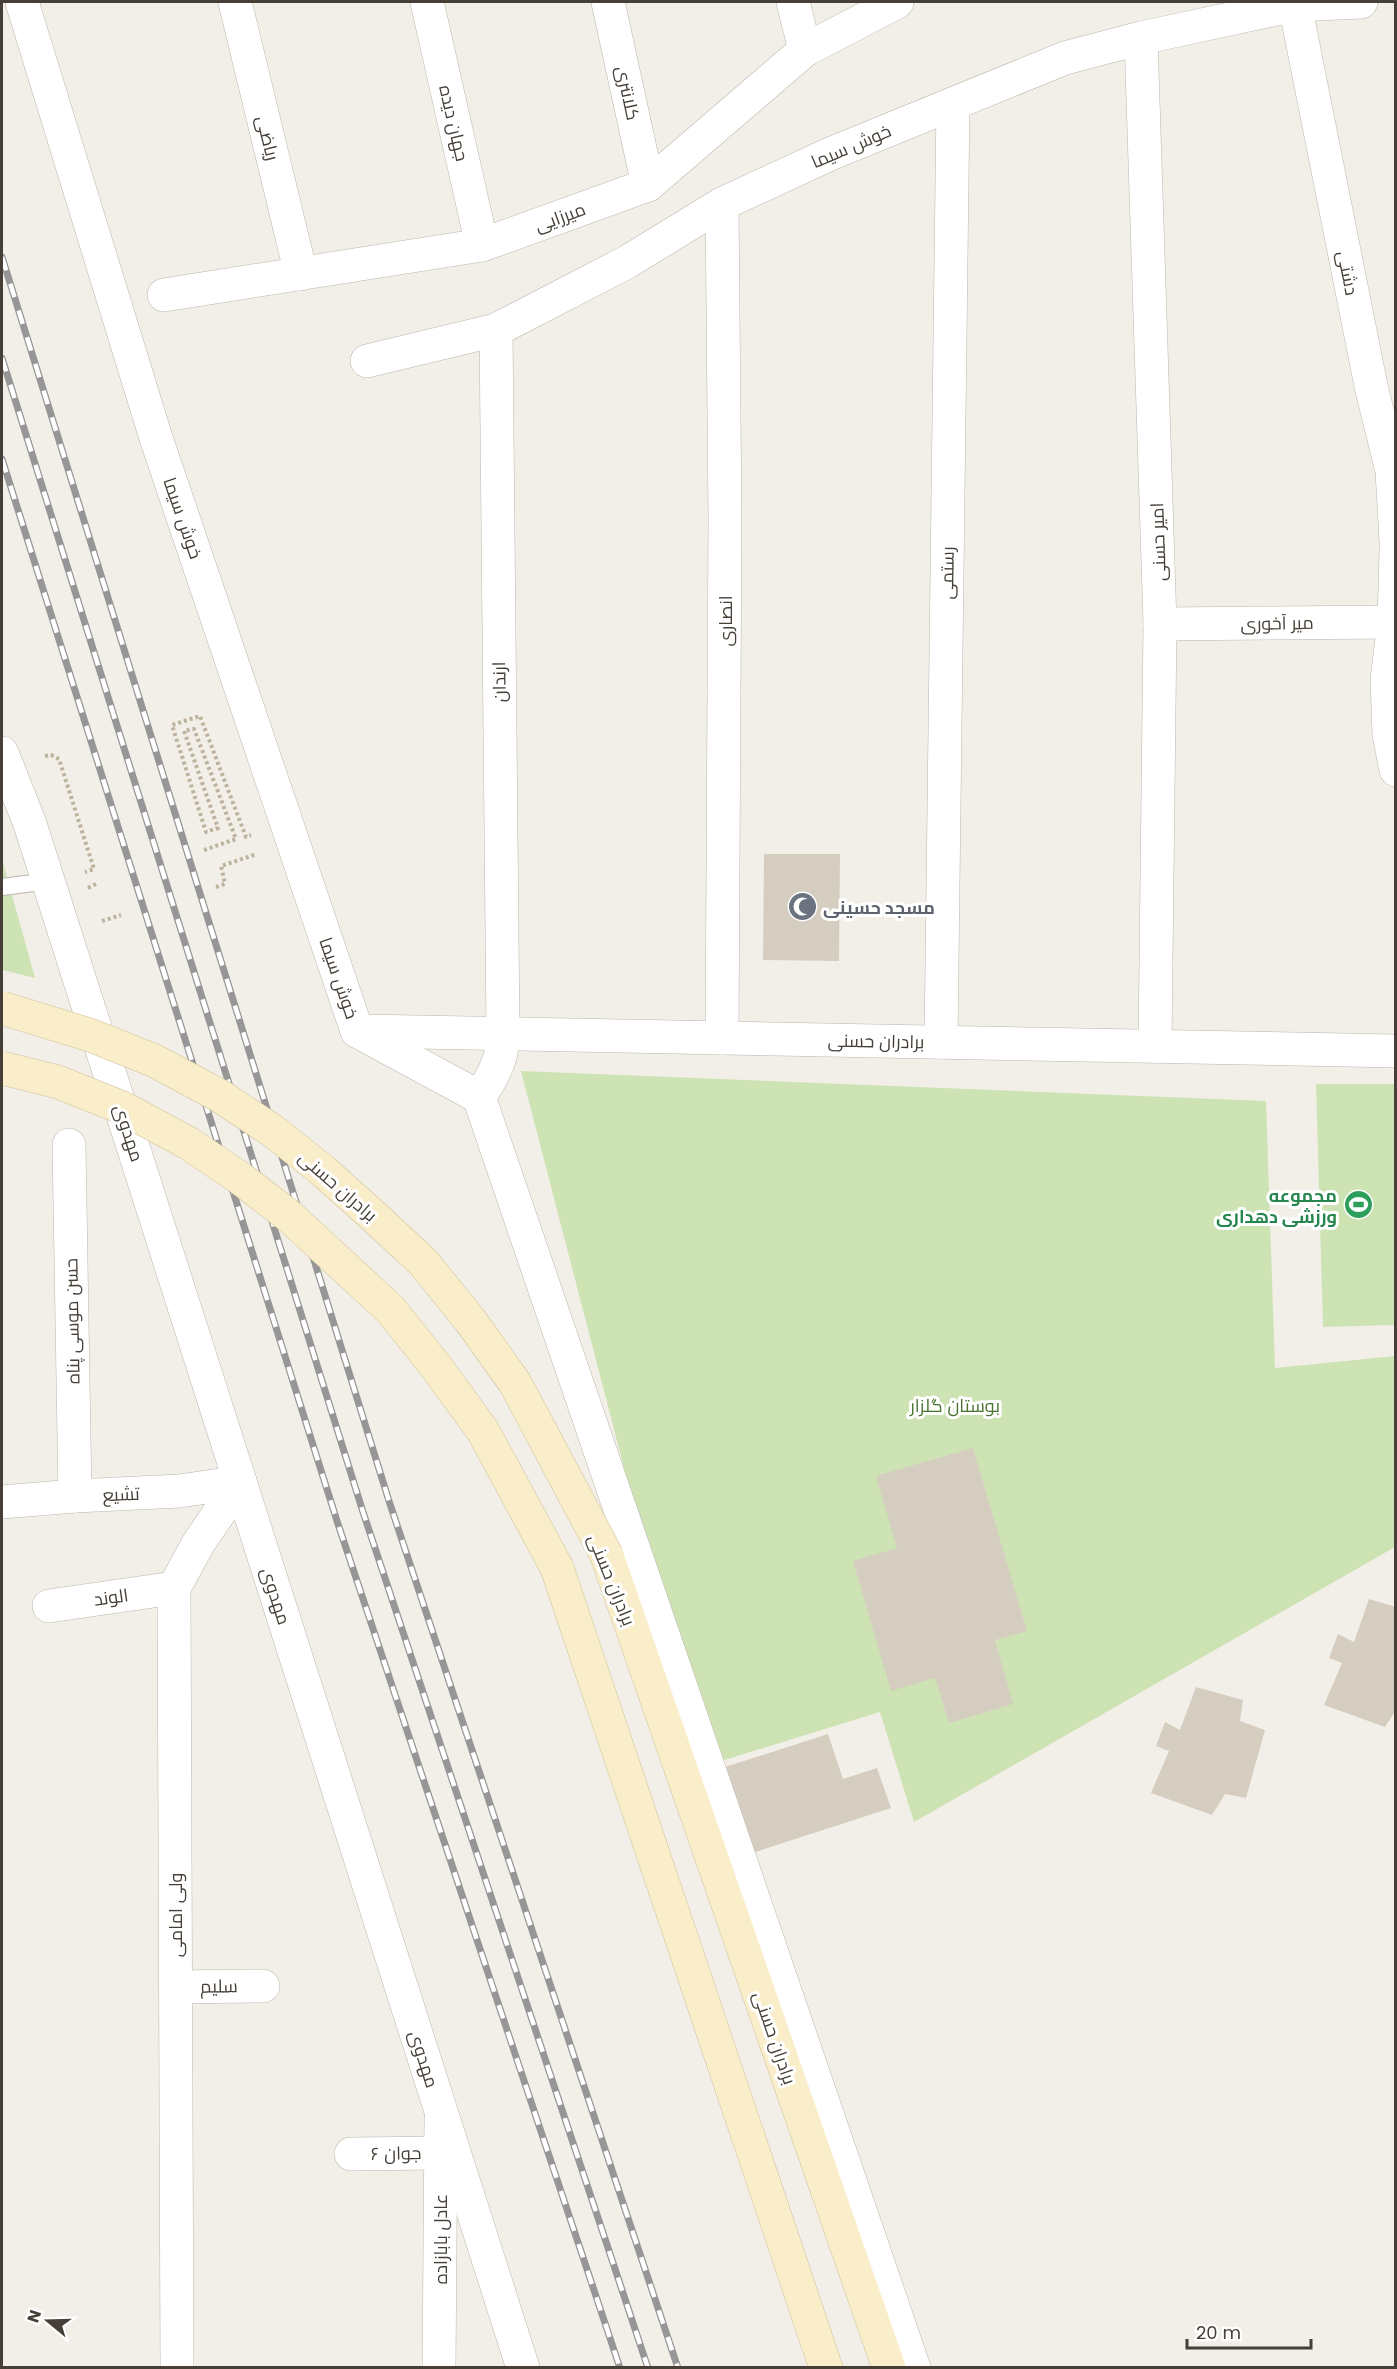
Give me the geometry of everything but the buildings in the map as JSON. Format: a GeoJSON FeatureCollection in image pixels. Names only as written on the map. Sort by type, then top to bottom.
{"type":"FeatureCollection","features":[{"type":"Feature","properties":{"kind":"main road","name":"برادران حسنی"},"geometry":{"type":"LineString","coordinates":[[2,1008],[90,1035],[155,1061],[220,1096],[273,1131],[337,1184],[423,1262],[470,1320],[509,1374],[607,1556],[889,2367]]}},
{"type":"Feature","properties":{"kind":"main road"},"geometry":{"type":"LineString","coordinates":[[2,1068],[58,1082],[142,1118],[206,1154],[240,1178],[297,1224],[391,1310],[483,1431],[557,1568],[826,2367]]}},
{"type":"Feature","properties":{"kind":"street","name":"خوش سیما"},"geometry":{"type":"LineString","coordinates":[[22,2],[156,438],[357,1030]]}},
{"type":"Feature","properties":{"kind":"street","name":"ریاضی"},"geometry":{"type":"LineString","coordinates":[[235,2],[301,274]]}},
{"type":"Feature","properties":{"kind":"street","name":"جهان دیده"},"geometry":{"type":"LineString","coordinates":[[427,2],[482,245]]}},
{"type":"Feature","properties":{"kind":"street","name":"کلانتری"},"geometry":{"type":"LineString","coordinates":[[608,2],[648,185]]}},
{"type":"Feature","properties":{"kind":"street"},"geometry":{"type":"LineString","coordinates":[[794,2],[805,50]]}},
{"type":"Feature","properties":{"kind":"street","name":"میرزایی"},"geometry":{"type":"LineString","coordinates":[[164,295],[482,245],[648,185],[805,50],[897,2]]}},
{"type":"Feature","properties":{"kind":"street","name":"خوش سیما"},"geometry":{"type":"LineString","coordinates":[[367,362],[496,330],[627,262],[722,204],[830,154],[1065,58],[1141,38],[1294,5],[1361,2]]}},
{"type":"Feature","properties":{"kind":"street","name":"دشتی"},"geometry":{"type":"LineString","coordinates":[[1294,5],[1371,386],[1392,471],[1395,541]]}},
{"type":"Feature","properties":{"kind":"street","name":"امیر حسنی"},"geometry":{"type":"LineString","coordinates":[[1141,38],[1160,624],[1155,1046]]}},
{"type":"Feature","properties":{"kind":"street","name":"رستمی"},"geometry":{"type":"LineString","coordinates":[[940,1042],[953,104]]}},
{"type":"Feature","properties":{"kind":"street","name":"انصاری"},"geometry":{"type":"LineString","coordinates":[[722,204],[725,532],[722,1038]]}},
{"type":"Feature","properties":{"kind":"street","name":"ارندان"},"geometry":{"type":"LineString","coordinates":[[478,1097],[492,1080],[503,1047],[496,330]]}},
{"type":"Feature","properties":{"kind":"street"},"geometry":{"type":"LineString","coordinates":[[1395,552],[1394,622],[1388,680],[1389,734],[1395,770]]}},
{"type":"Feature","properties":{"kind":"street","name":"میر آخوری"},"geometry":{"type":"LineString","coordinates":[[1160,624],[1394,622]]}},
{"type":"Feature","properties":{"kind":"street","name":"مهدوی"},"geometry":{"type":"LineString","coordinates":[[2,753],[30,824],[49,881],[523,2367]]}},
{"type":"Feature","properties":{"kind":"street"},"geometry":{"type":"LineString","coordinates":[[357,1030],[478,1097],[914,2367]]}},
{"type":"Feature","properties":{"kind":"street","name":"برادران حسنی"},"geometry":{"type":"LineString","coordinates":[[357,1030],[1395,1051]]}},
{"type":"Feature","properties":{"kind":"street","name":"حسن موسی پناه"},"geometry":{"type":"LineString","coordinates":[[69,1145],[75,1496]]}},
{"type":"Feature","properties":{"kind":"street","name":"تشیع"},"geometry":{"type":"LineString","coordinates":[[2,1502],[180,1491],[240,1482]]}},
{"type":"Feature","properties":{"kind":"street","name":"ولی امامی"},"geometry":{"type":"LineString","coordinates":[[177,2367],[174,1588],[198,1544],[240,1482]]}},
{"type":"Feature","properties":{"kind":"street","name":"الوند"},"geometry":{"type":"LineString","coordinates":[[49,1606],[174,1588]]}},
{"type":"Feature","properties":{"kind":"street","name":"سلیم"},"geometry":{"type":"LineString","coordinates":[[176,1987],[263,1986]]}},
{"type":"Feature","properties":{"kind":"street","name":"عادل بابازاده"},"geometry":{"type":"LineString","coordinates":[[440,2367],[441,2111]]}},
{"type":"Feature","properties":{"kind":"street","name":"جوان ۶"},"geometry":{"type":"LineString","coordinates":[[351,2154],[441,2153]]}},
{"type":"Feature","properties":{"kind":"lane"},"geometry":{"type":"LineString","coordinates":[[2,886],[49,881]]}},
{"type":"Feature","properties":{"kind":"path"},"geometry":{"type":"LineString","coordinates":[[204,850],[236,839],[194,729],[184,731],[218,828],[206,832],[172,725],[200,716],[246,837],[289,831]]}},
{"type":"Feature","properties":{"kind":"path"},"geometry":{"type":"LineString","coordinates":[[216,887],[225,884],[221,867],[289,831]]}},
{"type":"Feature","properties":{"kind":"green space"},"geometry":{"type":"Polygon","coordinates":[[[2,859],[35,978],[2,970],[2,859]]]}},
{"type":"Feature","properties":{"kind":"green space","name":"بوستان گلزار"},"geometry":{"type":"Polygon","coordinates":[[[521,1071],[1266,1101],[1275,1368],[1395,1356],[1395,1547],[914,1822],[880,1712],[718,1762],[638,1522],[521,1071]]]}},
{"type":"Feature","properties":{"kind":"green space","name":"مجموعه ورزشی دهداری"},"geometry":{"type":"Polygon","coordinates":[[[1316,1084],[1395,1084],[1395,1325],[1323,1327],[1316,1084]]]}},
{"type":"Feature","properties":{"kind":"railway"},"geometry":{"type":"LineString","coordinates":[[2,257],[389,1501],[678,2368]]}},
{"type":"Feature","properties":{"kind":"railway"},"geometry":{"type":"LineString","coordinates":[[2,358],[363,1512],[648,2368]]}},
{"type":"Feature","properties":{"kind":"railway"},"geometry":{"type":"LineString","coordinates":[[2,459],[337,1521],[620,2368]]}},
{"type":"Feature","properties":{"kind":"place","name":"مسجد حسینی"},"geometry":{"type":"Point","coordinates":[802,907]}},
{"type":"Feature","properties":{"kind":"place","name":"مجموعه ورزشی دهداری"},"geometry":{"type":"Point","coordinates":[1358,1205]}}]}
